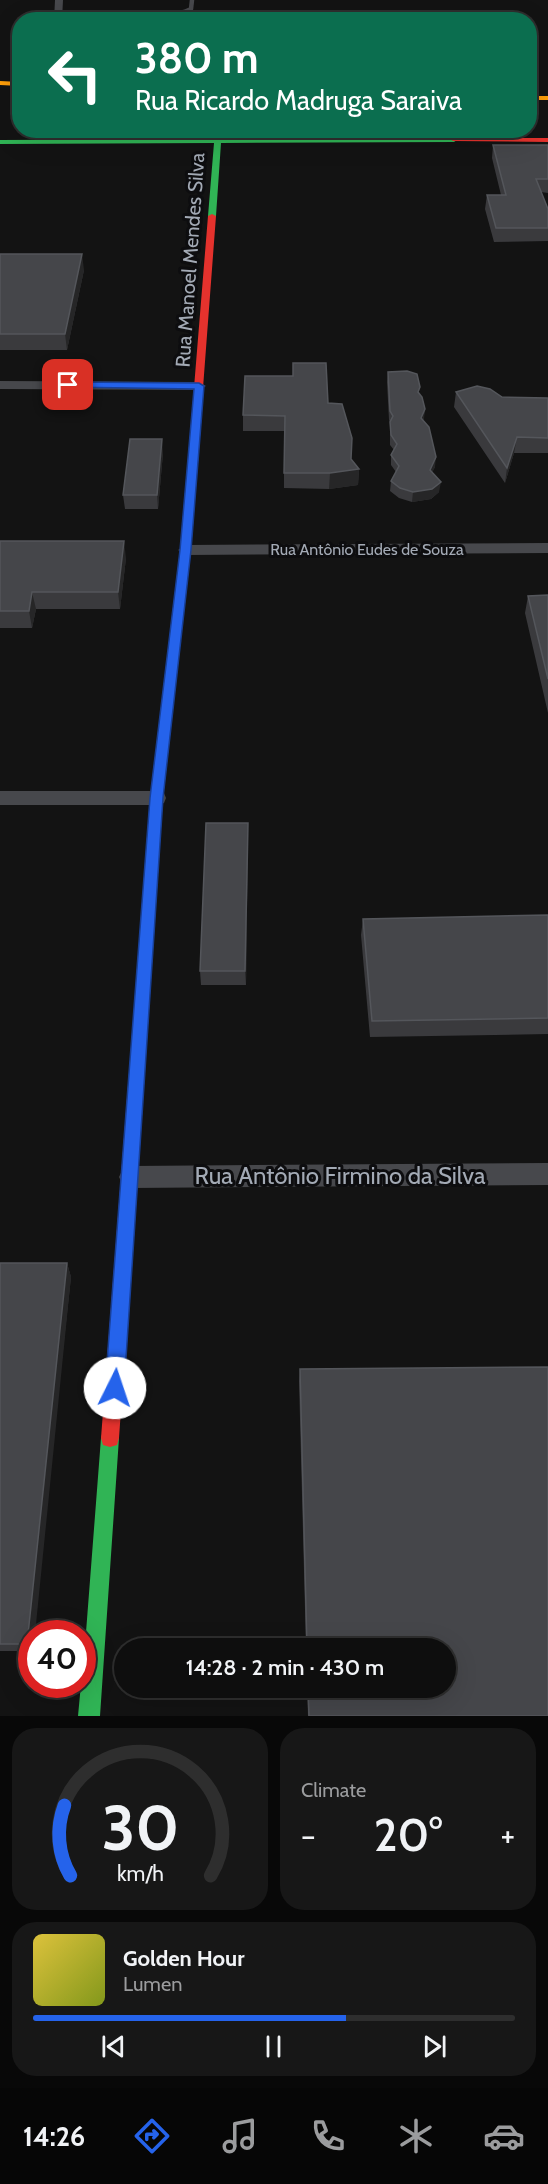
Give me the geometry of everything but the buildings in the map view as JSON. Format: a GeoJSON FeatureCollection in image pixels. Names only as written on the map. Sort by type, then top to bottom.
{"type":"FeatureCollection","features":[{"type":"Feature","properties":{"kind":"main road"},"geometry":{"type":"LineString","coordinates":[[0,142],[174,138]]}},
{"type":"Feature","properties":{"kind":"main road","name":"Rua Manoel Mendes Silva"},"geometry":{"type":"LineString","coordinates":[[89,1716],[131,1177],[157,798],[186,550],[218,138]]}},
{"type":"Feature","properties":{"kind":"main road"},"geometry":{"type":"LineString","coordinates":[[498,138],[548,140]]}},
{"type":"Feature","properties":{"kind":"street"},"geometry":{"type":"LineString","coordinates":[[0,385],[199,386]]}},
{"type":"Feature","properties":{"kind":"street","name":"Rua Antônio Eudes de Souza"},"geometry":{"type":"LineString","coordinates":[[186,550],[548,548]]}},
{"type":"Feature","properties":{"kind":"street"},"geometry":{"type":"LineString","coordinates":[[0,798],[157,798]]}},
{"type":"Feature","properties":{"kind":"street","name":"Rua Antônio Firmino da Silva"},"geometry":{"type":"LineString","coordinates":[[131,1177],[548,1174]]}},
{"type":"Feature","properties":{"kind":"lane"},"geometry":{"type":"LineString","coordinates":[[184,12],[191,9],[192,0]]}},
{"type":"Feature","properties":{"kind":"traffic: fast"},"geometry":{"type":"LineString","coordinates":[[212,216],[218,138]]}},
{"type":"Feature","properties":{"kind":"traffic: fast"},"geometry":{"type":"LineString","coordinates":[[0,142],[454,140]]}},
{"type":"Feature","properties":{"kind":"traffic: fast"},"geometry":{"type":"LineString","coordinates":[[135,1098],[157,798],[186,547]]}},
{"type":"Feature","properties":{"kind":"traffic: fast"},"geometry":{"type":"LineString","coordinates":[[89,1716],[110,1438]]}},
{"type":"Feature","properties":{"kind":"traffic: slow"},"geometry":{"type":"LineString","coordinates":[[0,83],[12,84]]}},
{"type":"Feature","properties":{"kind":"traffic: slow"},"geometry":{"type":"LineString","coordinates":[[537,98],[548,98]]}},
{"type":"Feature","properties":{"kind":"traffic: jam"},"geometry":{"type":"LineString","coordinates":[[454,140],[548,140]]}},
{"type":"Feature","properties":{"kind":"traffic: jam"},"geometry":{"type":"LineString","coordinates":[[186,547],[212,216]]}},
{"type":"Feature","properties":{"kind":"traffic: jam"},"geometry":{"type":"LineString","coordinates":[[110,1438],[135,1098]]}},
{"type":"Feature","properties":{"kind":"route"},"geometry":{"type":"LineString","coordinates":[[68,385],[199,386],[186,550],[157,798],[115,1388]]}}]}
